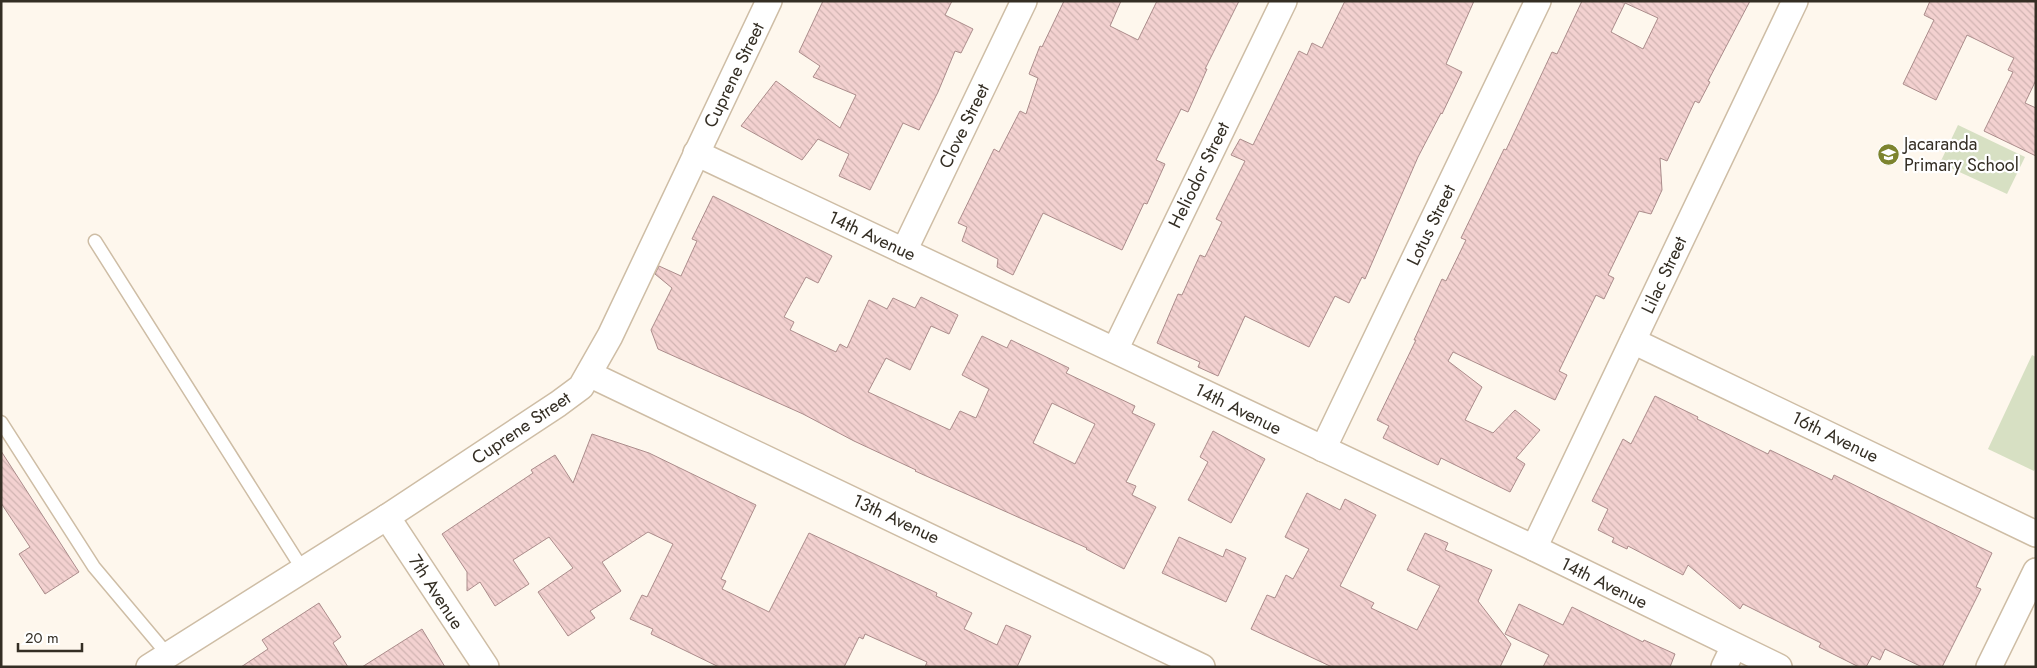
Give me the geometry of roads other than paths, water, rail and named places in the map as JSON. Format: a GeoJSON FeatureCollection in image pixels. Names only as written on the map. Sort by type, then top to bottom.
{"type":"FeatureCollection","features":[{"type":"Feature","properties":{"kind":"street","name":"Cuprene Street"},"geometry":{"type":"LineString","coordinates":[[158,663],[387,516],[581,387],[610,336],[769,1]]}},
{"type":"Feature","properties":{"kind":"street","name":"Clove Street"},"geometry":{"type":"LineString","coordinates":[[904,251],[1024,1]]}},
{"type":"Feature","properties":{"kind":"street","name":"Heliodor Street"},"geometry":{"type":"LineString","coordinates":[[1114,350],[1284,1]]}},
{"type":"Feature","properties":{"kind":"street","name":"Lotus Street"},"geometry":{"type":"LineString","coordinates":[[1323,449],[1538,1]]}},
{"type":"Feature","properties":{"kind":"street","name":"Lilac Street"},"geometry":{"type":"LineString","coordinates":[[1534,548],[1795,1]]}},
{"type":"Feature","properties":{"kind":"street","name":"14th Avenue"},"geometry":{"type":"LineString","coordinates":[[696,153],[1534,548],[1729,656],[1779,667]]}},
{"type":"Feature","properties":{"kind":"street","name":"16th Avenue"},"geometry":{"type":"LineString","coordinates":[[1633,340],[2036,534]]}},
{"type":"Feature","properties":{"kind":"street","name":"13th Avenue"},"geometry":{"type":"LineString","coordinates":[[589,374],[1202,667]]}},
{"type":"Feature","properties":{"kind":"street","name":"7th Avenue"},"geometry":{"type":"LineString","coordinates":[[387,516],[486,667]]}},
{"type":"Feature","properties":{"kind":"street"},"geometry":{"type":"LineString","coordinates":[[1989,667],[2036,572]]}},
{"type":"Feature","properties":{"kind":"lane"},"geometry":{"type":"LineString","coordinates":[[95,241],[303,570]]}},
{"type":"Feature","properties":{"kind":"lane"},"geometry":{"type":"LineString","coordinates":[[1,422],[158,663]]}},
{"type":"Feature","properties":{"kind":"place","name":"Jacaranda Primary School"},"geometry":{"type":"Point","coordinates":[1888,154]}}]}
